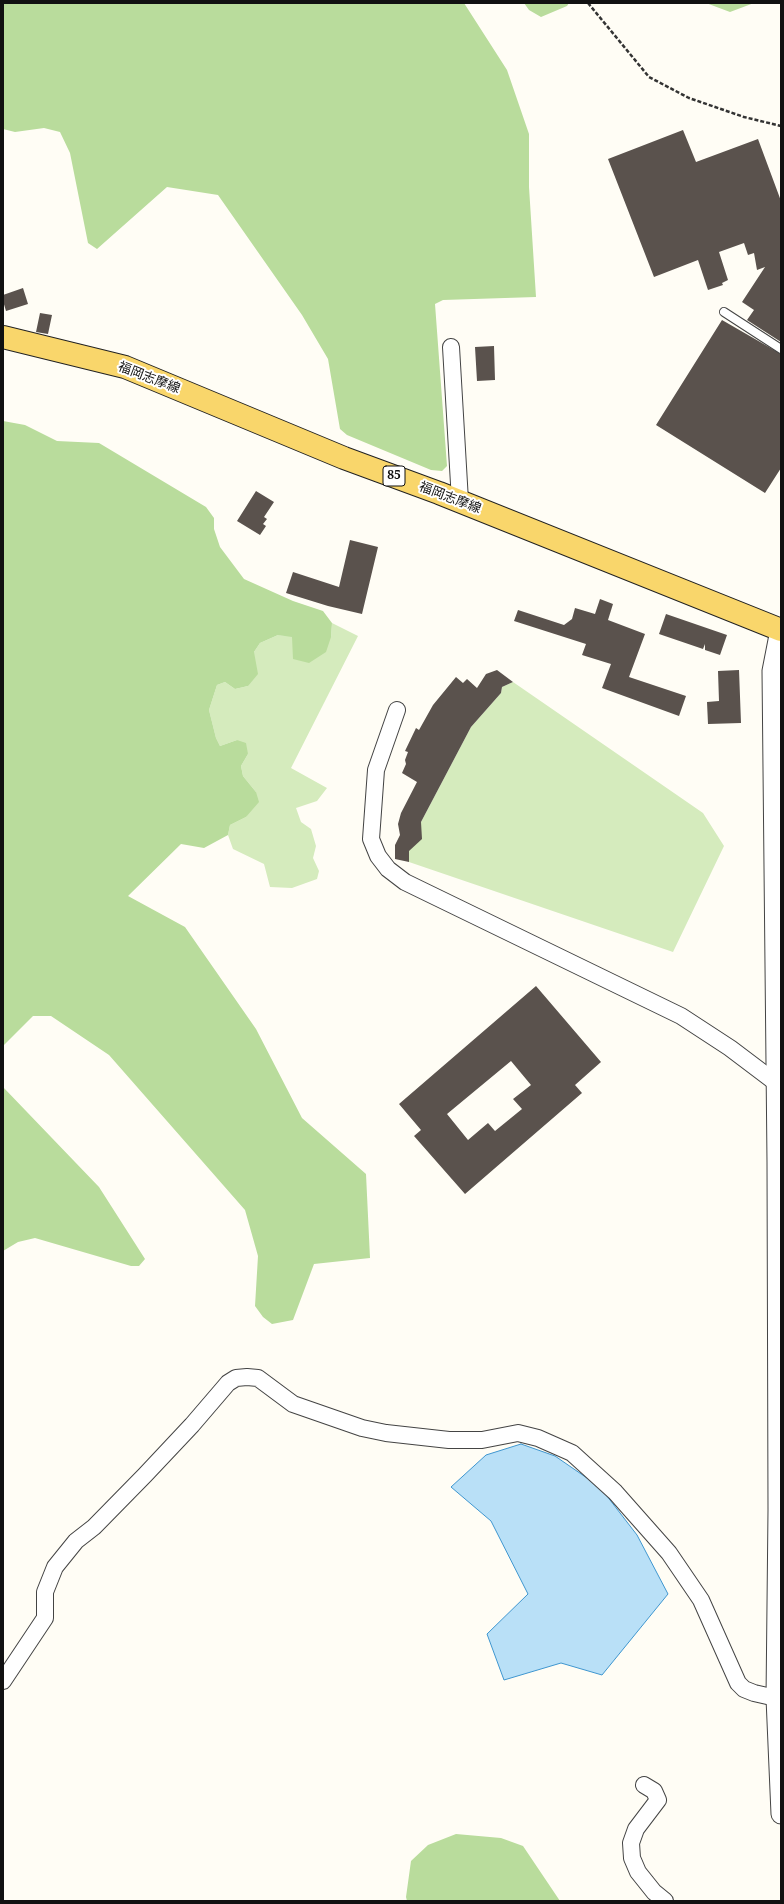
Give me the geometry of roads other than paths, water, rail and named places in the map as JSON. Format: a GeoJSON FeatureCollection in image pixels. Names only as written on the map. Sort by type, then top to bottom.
{"type":"FeatureCollection","features":[{"type":"Feature","properties":{"kind":"main road","name":"福岡志摩線"},"geometry":{"type":"LineString","coordinates":[[3,338],[125,367],[344,458],[460,502],[781,630]]}},
{"type":"Feature","properties":{"kind":"street"},"geometry":{"type":"LineString","coordinates":[[451,347],[460,502]]}},
{"type":"Feature","properties":{"kind":"street"},"geometry":{"type":"LineString","coordinates":[[781,630],[772,671],[779,1465],[776,1698],[781,1814]]}},
{"type":"Feature","properties":{"kind":"street"},"geometry":{"type":"LineString","coordinates":[[397,710],[376,770],[371,839],[378,856],[388,869],[406,882],[681,1016],[730,1048],[775,1082]]}},
{"type":"Feature","properties":{"kind":"street"},"geometry":{"type":"LineString","coordinates":[[3,1681],[45,1618],[45,1592],[54,1568],[76,1541],[94,1527],[145,1475],[192,1425],[228,1383],[236,1378],[247,1376],[258,1378],[293,1404],[362,1428],[386,1433],[449,1440],[482,1440],[518,1433],[538,1438],[572,1453],[615,1492],[669,1553],[701,1600],[738,1683],[749,1691],[776,1698]]}},
{"type":"Feature","properties":{"kind":"street"},"geometry":{"type":"LineString","coordinates":[[644,1785],[654,1791],[658,1800],[636,1829],[631,1843],[632,1858],[638,1872],[654,1892],[665,1901]]}},
{"type":"Feature","properties":{"kind":"lane"},"geometry":{"type":"LineString","coordinates":[[724,312],[781,349]]}},
{"type":"Feature","properties":{"kind":"water"},"geometry":{"type":"Polygon","coordinates":[[[521,1444],[555,1456],[600,1487],[637,1535],[668,1594],[602,1675],[561,1663],[504,1680],[487,1634],[528,1594],[491,1521],[451,1487],[486,1455],[521,1444]]]}}]}
